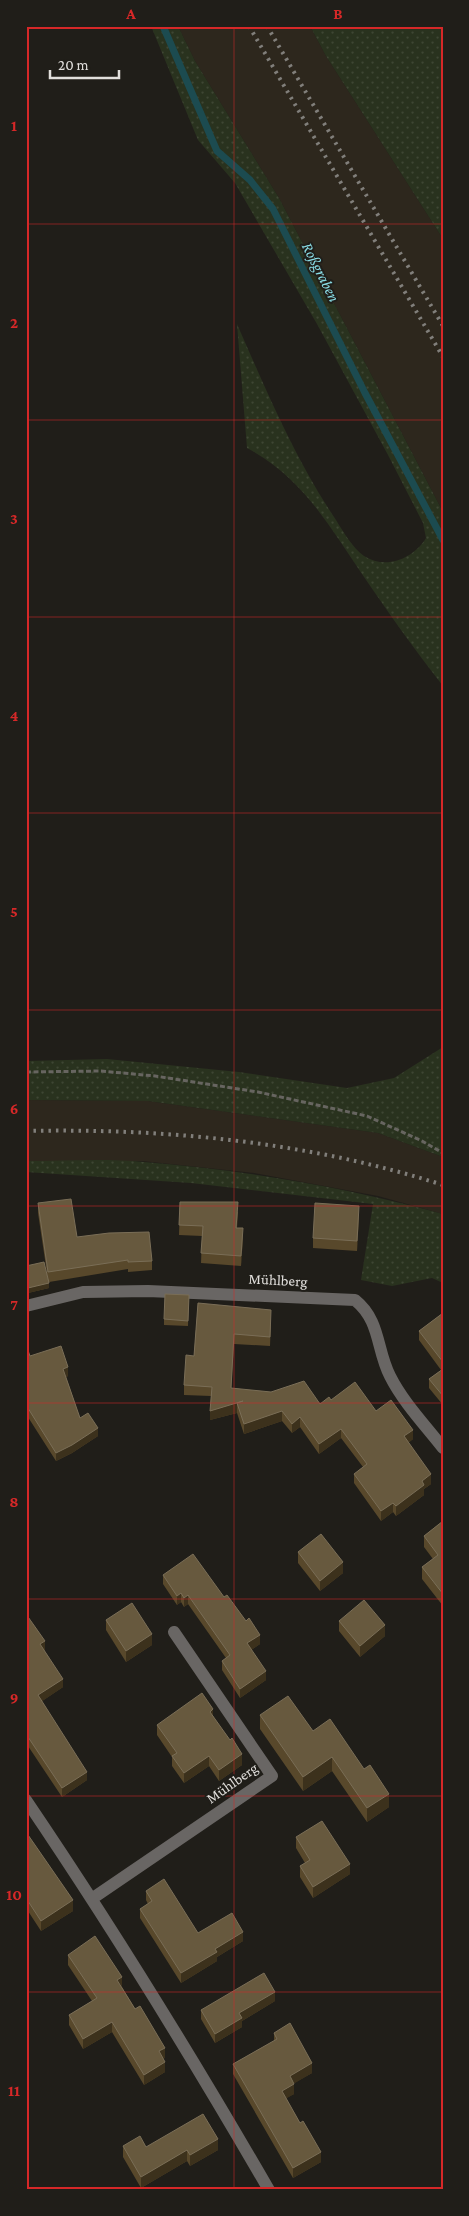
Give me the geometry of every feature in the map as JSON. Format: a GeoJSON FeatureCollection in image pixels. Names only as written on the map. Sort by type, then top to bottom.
{"type":"FeatureCollection","features":[{"type":"Feature","properties":{"kind":"street","name":"Mühlberg"},"geometry":{"type":"LineString","coordinates":[[26,1306],[83,1292],[111,1291],[355,1300],[365,1308],[373,1321],[390,1376],[443,1448]]}},
{"type":"Feature","properties":{"kind":"street","name":"Mühlberg"},"geometry":{"type":"LineString","coordinates":[[92,1898],[272,1776],[174,1632]]}},
{"type":"Feature","properties":{"kind":"street"},"geometry":{"type":"LineString","coordinates":[[26,1800],[92,1898],[210,2088],[269,2190]]}},
{"type":"Feature","properties":{"kind":"path"},"geometry":{"type":"LineString","coordinates":[[26,1072],[101,1071],[155,1076],[258,1092],[368,1116],[443,1153]]}},
{"type":"Feature","properties":{"kind":"shaded area"},"geometry":{"type":"Polygon","coordinates":[[[178,26],[310,26],[326,56],[443,239],[443,512],[279,198],[195,61],[178,26]]]}},
{"type":"Feature","properties":{"kind":"shaded area"},"geometry":{"type":"Polygon","coordinates":[[[26,1100],[148,1101],[378,1133],[443,1157],[443,1214],[378,1196],[254,1173],[142,1161],[26,1161],[26,1100]]]}},
{"type":"Feature","properties":{"kind":"green space"},"geometry":{"type":"Polygon","coordinates":[[[151,26],[178,26],[195,61],[279,198],[443,512],[443,686],[401,630],[325,520],[299,487],[266,460],[247,448],[237,324],[271,400],[307,473],[345,535],[356,548],[364,556],[372,560],[390,562],[406,557],[414,552],[426,538],[423,523],[317,324],[235,183],[198,140],[151,26]]]}},
{"type":"Feature","properties":{"kind":"green space"},"geometry":{"type":"Polygon","coordinates":[[[310,26],[443,26],[443,239],[326,56],[310,26]]]}},
{"type":"Feature","properties":{"kind":"green space"},"geometry":{"type":"Polygon","coordinates":[[[443,1047],[443,1157],[378,1133],[148,1101],[26,1100],[26,1061],[107,1059],[239,1072],[347,1088],[394,1078],[443,1047]]]}},
{"type":"Feature","properties":{"kind":"green space"},"geometry":{"type":"Polygon","coordinates":[[[100,1160],[182,1165],[295,1181],[406,1204],[443,1214],[443,1283],[432,1278],[392,1286],[361,1280],[373,1204],[191,1183],[26,1172],[26,1161],[100,1160]]]}},
{"type":"Feature","properties":{"kind":"building"},"geometry":{"type":"Polygon","coordinates":[[[71,1199],[77,1237],[109,1233],[149,1232],[152,1261],[128,1262],[128,1260],[48,1272],[38,1203],[71,1199]]]}},
{"type":"Feature","properties":{"kind":"building"},"geometry":{"type":"Polygon","coordinates":[[[180,1202],[238,1202],[236,1228],[243,1228],[241,1256],[201,1253],[203,1226],[179,1225],[180,1202]]]}},
{"type":"Feature","properties":{"kind":"building"},"geometry":{"type":"Polygon","coordinates":[[[315,1203],[359,1206],[357,1241],[313,1238],[315,1203]]]}},
{"type":"Feature","properties":{"kind":"building"},"geometry":{"type":"Polygon","coordinates":[[[44,1262],[49,1283],[28,1288],[26,1266],[44,1262]]]}},
{"type":"Feature","properties":{"kind":"building"},"geometry":{"type":"Polygon","coordinates":[[[165,1294],[189,1295],[188,1321],[164,1319],[165,1294]]]}},
{"type":"Feature","properties":{"kind":"building"},"geometry":{"type":"Polygon","coordinates":[[[198,1303],[271,1310],[270,1337],[234,1334],[231,1388],[271,1392],[304,1381],[320,1404],[329,1397],[331,1400],[355,1382],[376,1411],[391,1400],[413,1430],[404,1436],[431,1474],[422,1481],[424,1485],[396,1506],[393,1503],[381,1511],[354,1474],[367,1464],[341,1429],[319,1444],[300,1417],[292,1424],[282,1411],[244,1424],[237,1403],[243,1401],[210,1411],[212,1387],[184,1385],[186,1355],[194,1356],[198,1303]]]}},
{"type":"Feature","properties":{"kind":"building"},"geometry":{"type":"Polygon","coordinates":[[[443,1313],[443,1362],[419,1331],[443,1313]]]}},
{"type":"Feature","properties":{"kind":"building"},"geometry":{"type":"Polygon","coordinates":[[[26,1345],[30,1356],[61,1346],[68,1367],[63,1369],[80,1418],[88,1413],[98,1428],[56,1453],[26,1405],[26,1345]]]}},
{"type":"Feature","properties":{"kind":"building"},"geometry":{"type":"Polygon","coordinates":[[[443,1369],[443,1396],[429,1379],[443,1369]]]}},
{"type":"Feature","properties":{"kind":"building"},"geometry":{"type":"Polygon","coordinates":[[[443,1521],[443,1594],[422,1567],[438,1555],[424,1536],[443,1521]]]}},
{"type":"Feature","properties":{"kind":"building"},"geometry":{"type":"Polygon","coordinates":[[[321,1534],[343,1562],[320,1581],[298,1552],[321,1534]]]}},
{"type":"Feature","properties":{"kind":"building"},"geometry":{"type":"Polygon","coordinates":[[[193,1554],[224,1597],[227,1595],[246,1621],[249,1618],[260,1635],[247,1643],[266,1671],[240,1689],[222,1661],[230,1655],[188,1595],[184,1598],[181,1593],[177,1596],[163,1575],[193,1554]]]}},
{"type":"Feature","properties":{"kind":"building"},"geometry":{"type":"Polygon","coordinates":[[[364,1600],[385,1625],[360,1646],[339,1621],[364,1600]]]}},
{"type":"Feature","properties":{"kind":"building"},"geometry":{"type":"Polygon","coordinates":[[[132,1603],[152,1634],[126,1651],[106,1620],[132,1603]]]}},
{"type":"Feature","properties":{"kind":"building"},"geometry":{"type":"Polygon","coordinates":[[[26,1614],[45,1641],[40,1644],[63,1679],[38,1695],[87,1772],[62,1788],[26,1734],[26,1614]]]}},
{"type":"Feature","properties":{"kind":"building"},"geometry":{"type":"Polygon","coordinates":[[[202,1693],[213,1709],[210,1712],[230,1740],[232,1738],[242,1754],[219,1770],[209,1756],[184,1773],[172,1756],[177,1753],[157,1725],[202,1693]]]}},
{"type":"Feature","properties":{"kind":"building"},"geometry":{"type":"Polygon","coordinates":[[[288,1696],[313,1731],[330,1719],[364,1769],[370,1765],[389,1794],[367,1808],[332,1757],[303,1777],[260,1715],[288,1696]]]}},
{"type":"Feature","properties":{"kind":"building"},"geometry":{"type":"Polygon","coordinates":[[[322,1821],[350,1864],[313,1887],[300,1866],[310,1860],[296,1837],[322,1821]]]}},
{"type":"Feature","properties":{"kind":"building"},"geometry":{"type":"Polygon","coordinates":[[[26,1832],[73,1900],[41,1921],[26,1898],[26,1832]]]}},
{"type":"Feature","properties":{"kind":"building"},"geometry":{"type":"Polygon","coordinates":[[[164,1879],[198,1933],[232,1913],[243,1932],[215,1949],[217,1952],[181,1973],[140,1909],[152,1901],[146,1891],[164,1879]]]}},
{"type":"Feature","properties":{"kind":"building"},"geometry":{"type":"Polygon","coordinates":[[[95,1936],[122,1977],[117,1980],[135,2009],[140,2006],[165,2048],[159,2051],[165,2062],[144,2075],[112,2022],[83,2039],[69,2015],[97,1998],[68,1955],[95,1936]]]}},
{"type":"Feature","properties":{"kind":"building"},"geometry":{"type":"Polygon","coordinates":[[[264,1973],[275,1992],[239,2013],[242,2018],[215,2034],[201,2010],[264,1973]]]}},
{"type":"Feature","properties":{"kind":"building"},"geometry":{"type":"Polygon","coordinates":[[[290,2023],[312,2063],[290,2076],[294,2084],[282,2091],[300,2123],[303,2121],[321,2152],[293,2168],[233,2064],[277,2039],[274,2033],[290,2023]]]}},
{"type":"Feature","properties":{"kind":"building"},"geometry":{"type":"Polygon","coordinates":[[[203,2114],[218,2139],[190,2155],[187,2150],[141,2177],[123,2146],[140,2136],[146,2147],[203,2114]]]}},
{"type":"Feature","properties":{"kind":"waterway","name":"Roßgraben"},"geometry":{"type":"LineString","coordinates":[[163,26],[217,151],[250,180],[273,209],[365,393],[443,540]]}},
{"type":"Feature","properties":{"kind":"railway"},"geometry":{"type":"LineString","coordinates":[[249,26],[443,357]]}},
{"type":"Feature","properties":{"kind":"railway"},"geometry":{"type":"LineString","coordinates":[[267,26],[443,326]]}},
{"type":"Feature","properties":{"kind":"railway"},"geometry":{"type":"LineString","coordinates":[[26,1131],[131,1132],[237,1141],[341,1158],[393,1170],[443,1185]]}}]}
